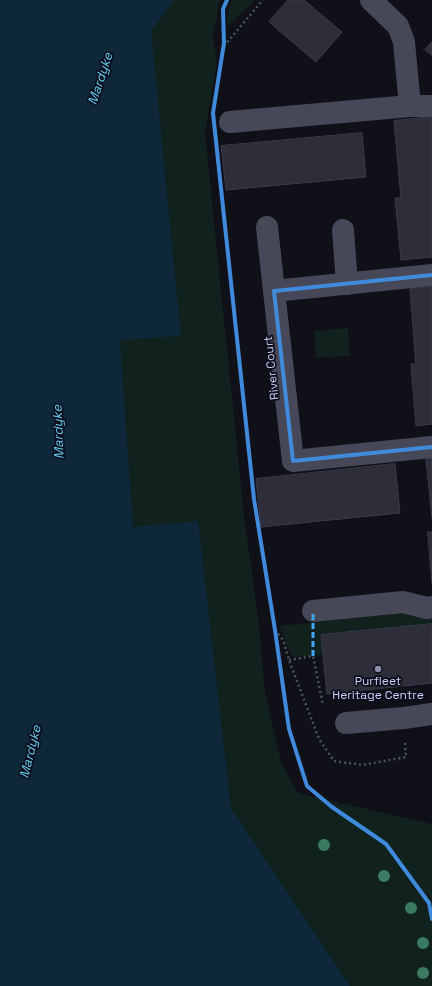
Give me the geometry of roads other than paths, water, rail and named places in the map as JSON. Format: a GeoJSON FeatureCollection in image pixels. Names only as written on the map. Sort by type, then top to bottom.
{"type":"FeatureCollection","features":[{"type":"Feature","properties":{"kind":"street"},"geometry":{"type":"LineString","coordinates":[[371,0],[398,26],[404,42],[410,106]]}},
{"type":"Feature","properties":{"kind":"street"},"geometry":{"type":"LineString","coordinates":[[230,122],[410,106],[432,106]]}},
{"type":"Feature","properties":{"kind":"street","name":"River Court"},"geometry":{"type":"LineString","coordinates":[[267,227],[292,461],[432,447]]}},
{"type":"Feature","properties":{"kind":"street"},"geometry":{"type":"LineString","coordinates":[[343,230],[347,284]]}},
{"type":"Feature","properties":{"kind":"street"},"geometry":{"type":"LineString","coordinates":[[274,291],[432,275]]}},
{"type":"Feature","properties":{"kind":"street"},"geometry":{"type":"LineString","coordinates":[[313,611],[403,602],[427,608],[432,607]]}},
{"type":"Feature","properties":{"kind":"street"},"geometry":{"type":"LineString","coordinates":[[346,723],[432,714]]}},
{"type":"Feature","properties":{"kind":"water","name":"Mardyke"},"geometry":{"type":"Polygon","coordinates":[[[0,0],[174,0],[151,31],[181,336],[120,340],[133,527],[198,521],[231,808],[350,986],[0,986],[0,0]]]}},
{"type":"Feature","properties":{"kind":"place","name":"Purfleet Heritage Centre"},"geometry":{"type":"Point","coordinates":[378,669]}}]}
